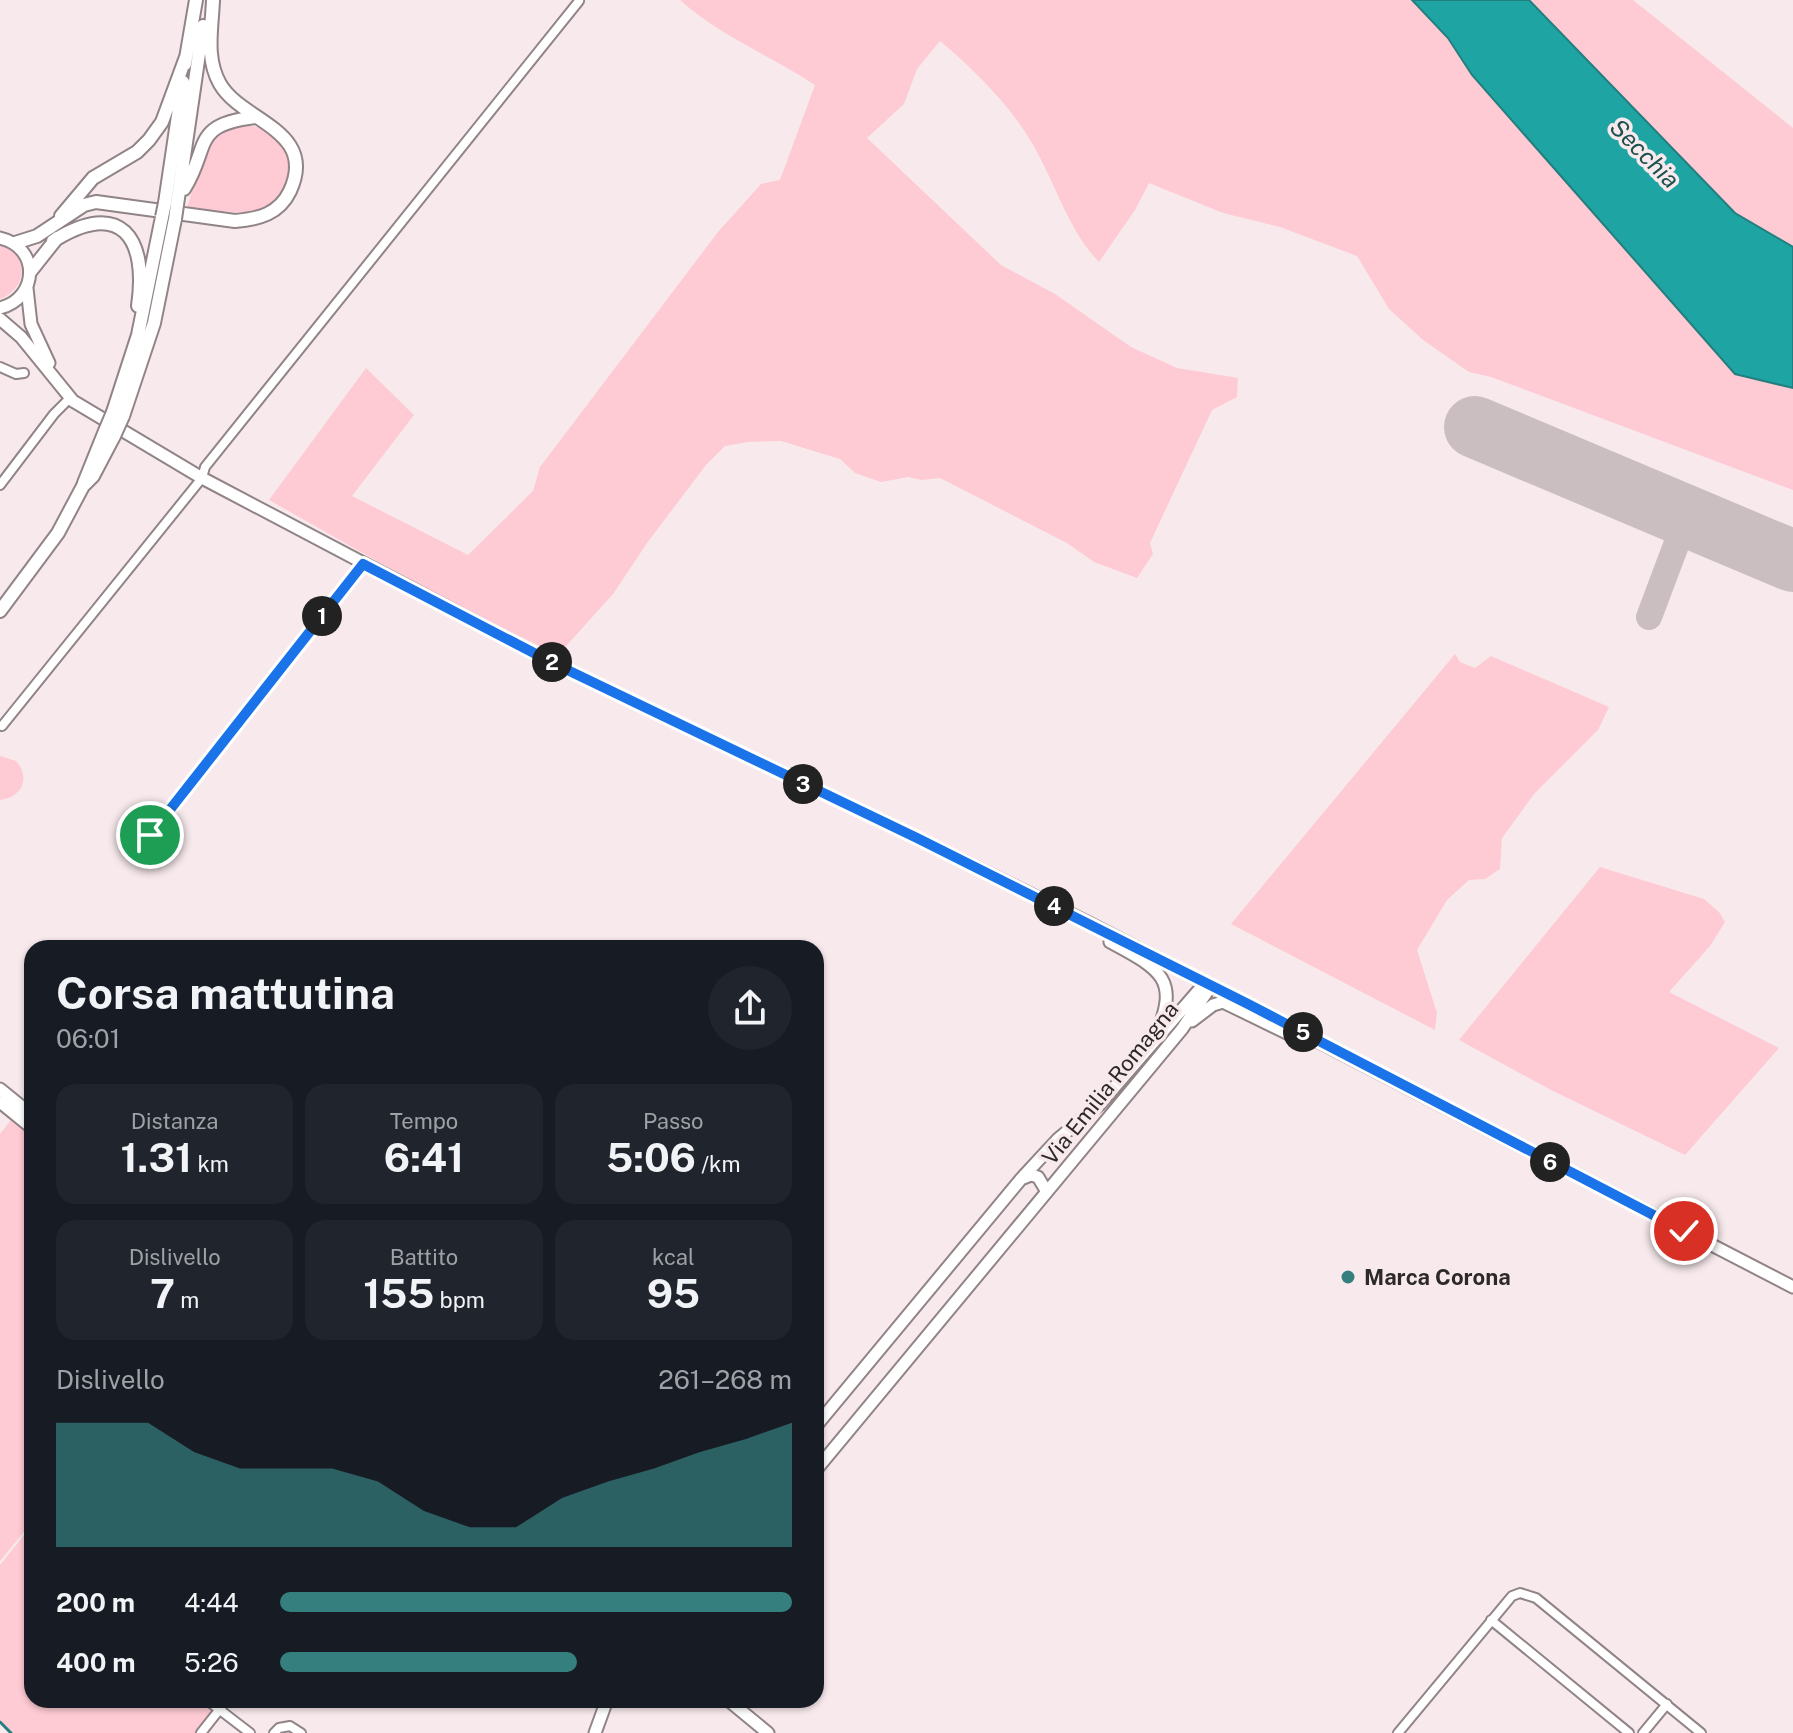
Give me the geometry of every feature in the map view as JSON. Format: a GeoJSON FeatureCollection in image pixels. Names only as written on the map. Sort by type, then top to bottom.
{"type":"FeatureCollection","features":[{"type":"Feature","properties":{"kind":"main road"},"geometry":{"type":"LineString","coordinates":[[173,202],[186,57],[196,0]]}},
{"type":"Feature","properties":{"kind":"main road"},"geometry":{"type":"LineString","coordinates":[[15,243],[37,236],[84,205],[96,202],[235,221],[257,219],[285,200],[295,164],[290,146],[281,132],[235,103],[221,86],[212,69],[210,0]]}},
{"type":"Feature","properties":{"kind":"main road"},"geometry":{"type":"LineString","coordinates":[[118,414],[173,202],[210,0]]}},
{"type":"Feature","properties":{"kind":"main road"},"geometry":{"type":"LineString","coordinates":[[37,236],[65,212],[93,178],[137,152],[149,140],[162,122],[186,57]]}},
{"type":"Feature","properties":{"kind":"main road"},"geometry":{"type":"LineString","coordinates":[[173,202],[188,181],[201,144],[217,127],[234,120],[256,117]]}},
{"type":"Feature","properties":{"kind":"main road"},"geometry":{"type":"LineString","coordinates":[[30,272],[53,241],[82,214],[117,203]]}},
{"type":"Feature","properties":{"kind":"main road"},"geometry":{"type":"LineString","coordinates":[[0,611],[58,533],[83,486],[93,476],[154,323],[168,218]]}},
{"type":"Feature","properties":{"kind":"main road"},"geometry":{"type":"LineString","coordinates":[[53,241],[70,230],[99,222],[113,224],[131,239],[136,249],[140,276],[136,319],[138,335]]}},
{"type":"Feature","properties":{"kind":"main road"},"geometry":{"type":"LineString","coordinates":[[0,238],[15,243],[26,256],[30,272],[27,288],[31,324],[37,342],[70,398]]}},
{"type":"Feature","properties":{"kind":"main road"},"geometry":{"type":"LineString","coordinates":[[0,308],[16,301],[27,288]]}},
{"type":"Feature","properties":{"kind":"main road"},"geometry":{"type":"LineString","coordinates":[[0,319],[21,337],[70,398],[85,410],[202,478],[557,665],[1089,923],[1793,1287]]}},
{"type":"Feature","properties":{"kind":"main road"},"geometry":{"type":"LineString","coordinates":[[1089,923],[1102,938],[1149,963],[1167,985],[1165,1015],[1151,1044]]}},
{"type":"Feature","properties":{"kind":"main road","name":"Via Emilia Romagna"},"geometry":{"type":"LineString","coordinates":[[824,1460],[1182,1029],[1207,992],[1209,984]]}},
{"type":"Feature","properties":{"kind":"main road","name":"Via Emilia Romagna"},"geometry":{"type":"LineString","coordinates":[[824,1416],[1021,1179],[1058,1139],[1099,1105],[1198,991],[1209,984]]}},
{"type":"Feature","properties":{"kind":"main road"},"geometry":{"type":"LineString","coordinates":[[1182,1029],[1213,1005],[1223,1002],[1295,1037],[1306,1034]]}},
{"type":"Feature","properties":{"kind":"main road"},"geometry":{"type":"LineString","coordinates":[[0,1089],[24,1108]]}},
{"type":"Feature","properties":{"kind":"main road"},"geometry":{"type":"LineString","coordinates":[[0,1102],[24,1122]]}},
{"type":"Feature","properties":{"kind":"main road","name":"Via Emilia Romagna"},"geometry":{"type":"LineString","coordinates":[[1021,1179],[1031,1175],[1038,1177],[1047,1192]]}},
{"type":"Feature","properties":{"kind":"main road"},"geometry":{"type":"LineString","coordinates":[[595,1733],[604,1708]]}},
{"type":"Feature","properties":{"kind":"main road"},"geometry":{"type":"LineString","coordinates":[[738,1708],[768,1733]]}},
{"type":"Feature","properties":{"kind":"street"},"geometry":{"type":"LineString","coordinates":[[2,726],[202,478],[205,467],[579,1]]}},
{"type":"Feature","properties":{"kind":"street"},"geometry":{"type":"LineString","coordinates":[[0,367],[16,374],[24,373]]}},
{"type":"Feature","properties":{"kind":"street"},"geometry":{"type":"LineString","coordinates":[[0,485],[54,414],[70,398]]}},
{"type":"Feature","properties":{"kind":"street"},"geometry":{"type":"LineString","coordinates":[[150,835],[363,564]]}},
{"type":"Feature","properties":{"kind":"street"},"geometry":{"type":"LineString","coordinates":[[1398,1733],[1491,1620],[1512,1596],[1520,1593],[1528,1595],[1701,1733]]}},
{"type":"Feature","properties":{"kind":"street"},"geometry":{"type":"LineString","coordinates":[[1491,1620],[1629,1733]]}},
{"type":"Feature","properties":{"kind":"street"},"geometry":{"type":"LineString","coordinates":[[1643,1733],[1667,1704]]}},
{"type":"Feature","properties":{"kind":"street"},"geometry":{"type":"LineString","coordinates":[[201,1733],[219,1709],[250,1733]]}},
{"type":"Feature","properties":{"kind":"street"},"geometry":{"type":"LineString","coordinates":[[273,1733],[290,1726],[301,1733]]}},
{"type":"Feature","properties":{"kind":"shaded area"},"geometry":{"type":"Polygon","coordinates":[[[680,0],[1412,0],[1448,38],[1472,75],[1735,374],[1793,388],[1793,490],[1491,377],[1469,372],[1423,340],[1389,309],[1357,256],[1280,227],[1223,213],[1149,183],[1135,210],[1099,262],[1080,238],[1019,123],[981,79],[940,41],[917,69],[904,104],[867,138],[1001,265],[1055,294],[1131,347],[1177,368],[1238,378],[1237,397],[1212,410],[1150,543],[1153,554],[1137,578],[1094,562],[1067,543],[940,478],[922,480],[908,477],[881,482],[855,473],[840,459],[781,441],[748,442],[725,446],[706,465],[613,594],[558,655],[442,598],[269,500],[366,368],[414,415],[352,496],[468,555],[533,491],[540,467],[718,232],[761,184],[780,180],[815,85],[729,35],[680,0]]]}},
{"type":"Feature","properties":{"kind":"shaded area"},"geometry":{"type":"Polygon","coordinates":[[[1529,0],[1633,0],[1793,128],[1793,247],[1735,214],[1529,0]]]}},
{"type":"Feature","properties":{"kind":"shaded area"},"geometry":{"type":"Polygon","coordinates":[[[234,125],[261,128],[279,142],[287,159],[285,187],[275,201],[255,214],[187,208],[205,145],[219,132],[234,125]]]}},
{"type":"Feature","properties":{"kind":"shaded area"},"geometry":{"type":"Polygon","coordinates":[[[0,245],[17,256],[22,272],[16,288],[0,299],[0,245]]]}},
{"type":"Feature","properties":{"kind":"shaded area"},"geometry":{"type":"Polygon","coordinates":[[[1455,654],[1460,662],[1475,668],[1491,656],[1609,707],[1598,730],[1534,794],[1502,838],[1500,869],[1485,879],[1469,880],[1447,900],[1417,950],[1437,1013],[1435,1030],[1231,924],[1455,654]]]}},
{"type":"Feature","properties":{"kind":"shaded area"},"geometry":{"type":"Polygon","coordinates":[[[0,756],[16,761],[21,767],[23,780],[19,791],[0,800],[0,756]]]}},
{"type":"Feature","properties":{"kind":"shaded area"},"geometry":{"type":"Polygon","coordinates":[[[1600,867],[1704,899],[1719,912],[1725,922],[1710,946],[1669,992],[1779,1048],[1685,1155],[1551,1090],[1459,1040],[1600,867]]]}},
{"type":"Feature","properties":{"kind":"shaded area"},"geometry":{"type":"Polygon","coordinates":[[[11,1120],[24,1124],[24,1532],[0,1561],[0,1134],[11,1120]]]}},
{"type":"Feature","properties":{"kind":"shaded area"},"geometry":{"type":"Polygon","coordinates":[[[24,1535],[24,1708],[227,1708],[207,1733],[10,1733],[0,1723],[0,1565],[24,1535]]]}},
{"type":"Feature","properties":{"kind":"water","name":"Secchia"},"geometry":{"type":"Polygon","coordinates":[[[1412,0],[1529,0],[1735,213],[1793,247],[1793,388],[1735,374],[1472,75],[1448,38],[1412,0]]]}},
{"type":"Feature","properties":{"kind":"waterway"},"geometry":{"type":"LineString","coordinates":[[0,1722],[11,1733]]}},
{"type":"Feature","properties":{"kind":"taxiway"},"geometry":{"type":"LineString","coordinates":[[1649,617],[1687,516]]}},
{"type":"Feature","properties":{"kind":"runway"},"geometry":{"type":"LineString","coordinates":[[1475,427],[1793,561]]}},
{"type":"Feature","properties":{"kind":"place","name":"Marca Corona"},"geometry":{"type":"Point","coordinates":[1348,1277]}},
{"type":"Feature","properties":{"kind":"route"},"geometry":{"type":"LineString","coordinates":[[150,835],[363,564],[557,665],[917,838],[1248,1004],[1684,1231]]}}]}
